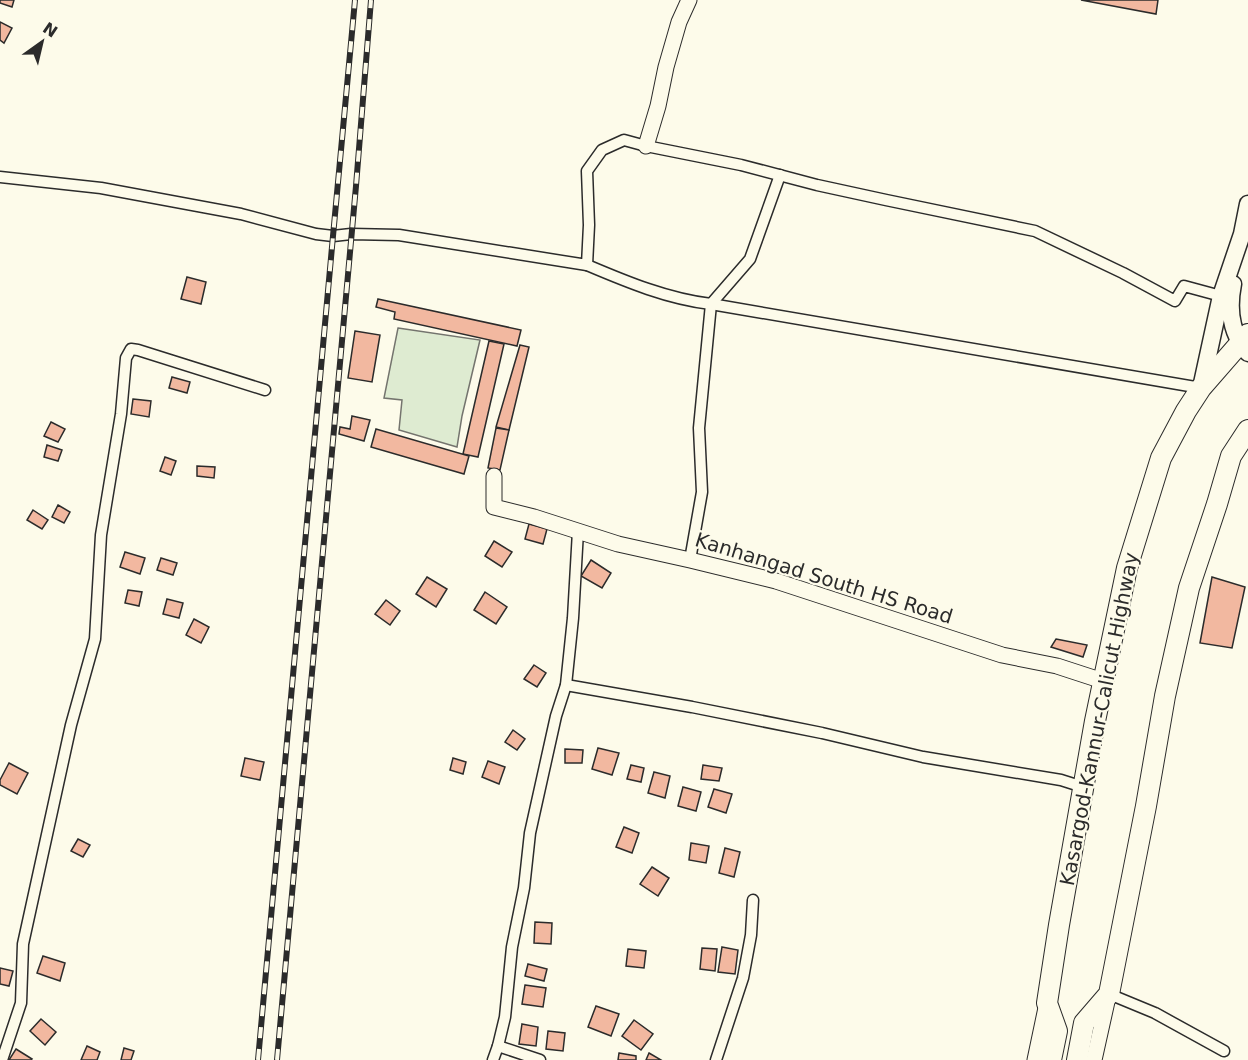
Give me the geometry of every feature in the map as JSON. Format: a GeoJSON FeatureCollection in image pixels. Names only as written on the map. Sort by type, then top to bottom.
{"type":"FeatureCollection","features":[{"type":"Feature","properties":{"kind":"highway","name":"Kasargod-Kannur-Calicut Highway"},"geometry":{"type":"LineString","coordinates":[[1051,1060],[1057,1031],[1047,1003],[1059,925],[1103,681],[1127,568],[1161,458],[1201,388],[1245,343]]}},
{"type":"Feature","properties":{"kind":"highway"},"geometry":{"type":"LineString","coordinates":[[1077,1060],[1084,1023],[1109,994],[1165,696],[1189,588],[1231,456],[1248,430]]}},
{"type":"Feature","properties":{"kind":"main road"},"geometry":{"type":"LineString","coordinates":[[1245,343],[1231,322],[1231,295],[1248,204]]}},
{"type":"Feature","properties":{"kind":"main road"},"geometry":{"type":"LineString","coordinates":[[1201,388],[1221,296],[1242,234]]}},
{"type":"Feature","properties":{"kind":"street"},"geometry":{"type":"LineString","coordinates":[[646,146],[679,22],[689,0]]}},
{"type":"Feature","properties":{"kind":"street"},"geometry":{"type":"LineString","coordinates":[[587,265],[589,225],[587,171],[602,150],[624,140],[886,200],[1035,231],[1175,301],[1184,286],[1221,296]]}},
{"type":"Feature","properties":{"kind":"street"},"geometry":{"type":"LineString","coordinates":[[690,560],[702,492],[699,428],[711,304],[750,259],[780,176]]}},
{"type":"Feature","properties":{"kind":"street"},"geometry":{"type":"LineString","coordinates":[[0,177],[101,188],[241,214],[316,234],[399,235],[587,265],[651,291],[688,301],[1201,388]]}},
{"type":"Feature","properties":{"kind":"street"},"geometry":{"type":"LineString","coordinates":[[2,1060],[21,1003],[23,944],[70,725],[95,639],[101,535],[121,414],[126,358],[131,350],[138,350],[265,390]]}},
{"type":"Feature","properties":{"kind":"street","name":"Kanhangad South HS Road"},"geometry":{"type":"LineString","coordinates":[[494,476],[495,507],[618,544],[776,581],[1002,654],[1057,666],[1103,681]]}},
{"type":"Feature","properties":{"kind":"street"},"geometry":{"type":"LineString","coordinates":[[493,1060],[505,1017],[512,947],[524,888],[530,833],[556,716],[566,685],[578,531]]}},
{"type":"Feature","properties":{"kind":"street"},"geometry":{"type":"LineString","coordinates":[[566,685],[692,707],[923,757],[1061,780],[1083,787]]}},
{"type":"Feature","properties":{"kind":"street"},"geometry":{"type":"LineString","coordinates":[[716,1060],[743,978],[751,935],[753,900]]}},
{"type":"Feature","properties":{"kind":"street"},"geometry":{"type":"LineString","coordinates":[[1094,1060],[1109,994],[1155,1013],[1224,1051]]}},
{"type":"Feature","properties":{"kind":"street"},"geometry":{"type":"LineString","coordinates":[[1035,1060],[1047,1003]]}},
{"type":"Feature","properties":{"kind":"street"},"geometry":{"type":"LineString","coordinates":[[498,1046],[540,1060]]}},
{"type":"Feature","properties":{"kind":"green space"},"geometry":{"type":"Polygon","coordinates":[[[398,328],[480,340],[457,447],[399,430],[402,400],[384,398],[398,328]]]}},
{"type":"Feature","properties":{"kind":"building"},"geometry":{"type":"Polygon","coordinates":[[[0,0],[14,0],[12,7],[0,3],[0,0]]]}},
{"type":"Feature","properties":{"kind":"building"},"geometry":{"type":"Polygon","coordinates":[[[1081,0],[1158,0],[1156,14],[1081,0]]]}},
{"type":"Feature","properties":{"kind":"building"},"geometry":{"type":"Polygon","coordinates":[[[0,22],[12,28],[4,43],[0,40],[0,22]]]}},
{"type":"Feature","properties":{"kind":"building"},"geometry":{"type":"Polygon","coordinates":[[[187,277],[206,282],[201,304],[181,299],[187,277]]]}},
{"type":"Feature","properties":{"kind":"building"},"geometry":{"type":"Polygon","coordinates":[[[378,299],[521,330],[517,346],[394,319],[395,312],[376,307],[378,299]]]}},
{"type":"Feature","properties":{"kind":"building"},"geometry":{"type":"Polygon","coordinates":[[[355,331],[380,335],[372,382],[348,378],[355,331]]]}},
{"type":"Feature","properties":{"kind":"building"},"geometry":{"type":"Polygon","coordinates":[[[489,341],[504,344],[478,457],[463,454],[489,341]]]}},
{"type":"Feature","properties":{"kind":"building"},"geometry":{"type":"Polygon","coordinates":[[[520,345],[529,347],[509,430],[496,427],[520,345]]]}},
{"type":"Feature","properties":{"kind":"building"},"geometry":{"type":"Polygon","coordinates":[[[172,377],[190,382],[187,393],[169,388],[172,377]]]}},
{"type":"Feature","properties":{"kind":"building"},"geometry":{"type":"Polygon","coordinates":[[[133,399],[151,401],[149,417],[131,414],[133,399]]]}},
{"type":"Feature","properties":{"kind":"building"},"geometry":{"type":"Polygon","coordinates":[[[352,416],[370,420],[364,441],[339,434],[340,427],[350,429],[352,416]]]}},
{"type":"Feature","properties":{"kind":"building"},"geometry":{"type":"Polygon","coordinates":[[[51,422],[65,429],[58,442],[44,436],[51,422]]]}},
{"type":"Feature","properties":{"kind":"building"},"geometry":{"type":"Polygon","coordinates":[[[496,428],[509,430],[500,470],[488,468],[496,428]]]}},
{"type":"Feature","properties":{"kind":"building"},"geometry":{"type":"Polygon","coordinates":[[[376,429],[469,456],[464,474],[371,447],[376,429]]]}},
{"type":"Feature","properties":{"kind":"building"},"geometry":{"type":"Polygon","coordinates":[[[47,445],[62,450],[58,461],[44,457],[47,445]]]}},
{"type":"Feature","properties":{"kind":"building"},"geometry":{"type":"Polygon","coordinates":[[[165,457],[176,461],[171,475],[160,471],[165,457]]]}},
{"type":"Feature","properties":{"kind":"building"},"geometry":{"type":"Polygon","coordinates":[[[197,466],[215,467],[214,478],[197,476],[197,466]]]}},
{"type":"Feature","properties":{"kind":"building"},"geometry":{"type":"Polygon","coordinates":[[[58,505],[70,512],[64,523],[52,517],[58,505]]]}},
{"type":"Feature","properties":{"kind":"building"},"geometry":{"type":"Polygon","coordinates":[[[33,510],[48,520],[42,529],[27,520],[33,510]]]}},
{"type":"Feature","properties":{"kind":"building"},"geometry":{"type":"Polygon","coordinates":[[[529,524],[547,529],[543,544],[525,539],[529,524]]]}},
{"type":"Feature","properties":{"kind":"building"},"geometry":{"type":"Polygon","coordinates":[[[494,541],[512,552],[502,567],[485,556],[494,541]]]}},
{"type":"Feature","properties":{"kind":"building"},"geometry":{"type":"Polygon","coordinates":[[[125,552],[145,558],[140,574],[120,567],[125,552]]]}},
{"type":"Feature","properties":{"kind":"building"},"geometry":{"type":"Polygon","coordinates":[[[161,558],[177,563],[173,575],[157,570],[161,558]]]}},
{"type":"Feature","properties":{"kind":"building"},"geometry":{"type":"Polygon","coordinates":[[[591,560],[611,573],[602,588],[581,576],[591,560]]]}},
{"type":"Feature","properties":{"kind":"building"},"geometry":{"type":"Polygon","coordinates":[[[427,577],[447,589],[436,607],[416,594],[427,577]]]}},
{"type":"Feature","properties":{"kind":"building"},"geometry":{"type":"Polygon","coordinates":[[[1212,577],[1245,587],[1232,648],[1200,643],[1212,577]]]}},
{"type":"Feature","properties":{"kind":"building"},"geometry":{"type":"Polygon","coordinates":[[[128,590],[142,592],[139,606],[125,603],[128,590]]]}},
{"type":"Feature","properties":{"kind":"building"},"geometry":{"type":"Polygon","coordinates":[[[485,592],[507,607],[496,624],[474,610],[485,592]]]}},
{"type":"Feature","properties":{"kind":"building"},"geometry":{"type":"Polygon","coordinates":[[[167,599],[183,603],[179,618],[163,614],[167,599]]]}},
{"type":"Feature","properties":{"kind":"building"},"geometry":{"type":"Polygon","coordinates":[[[386,600],[400,611],[390,625],[375,614],[386,600]]]}},
{"type":"Feature","properties":{"kind":"building"},"geometry":{"type":"Polygon","coordinates":[[[194,619],[209,627],[201,643],[186,635],[194,619]]]}},
{"type":"Feature","properties":{"kind":"building"},"geometry":{"type":"Polygon","coordinates":[[[1056,639],[1087,645],[1083,657],[1051,647],[1056,639]]]}},
{"type":"Feature","properties":{"kind":"building"},"geometry":{"type":"Polygon","coordinates":[[[534,665],[546,673],[537,687],[524,679],[534,665]]]}},
{"type":"Feature","properties":{"kind":"building"},"geometry":{"type":"Polygon","coordinates":[[[513,730],[525,739],[517,750],[505,742],[513,730]]]}},
{"type":"Feature","properties":{"kind":"building"},"geometry":{"type":"Polygon","coordinates":[[[598,748],[619,753],[612,775],[592,769],[598,748]]]}},
{"type":"Feature","properties":{"kind":"building"},"geometry":{"type":"Polygon","coordinates":[[[565,749],[583,750],[582,763],[565,763],[565,749]]]}},
{"type":"Feature","properties":{"kind":"building"},"geometry":{"type":"Polygon","coordinates":[[[245,758],[264,762],[260,780],[241,776],[245,758]]]}},
{"type":"Feature","properties":{"kind":"building"},"geometry":{"type":"Polygon","coordinates":[[[453,758],[466,762],[463,774],[450,770],[453,758]]]}},
{"type":"Feature","properties":{"kind":"building"},"geometry":{"type":"Polygon","coordinates":[[[488,761],[505,767],[499,784],[482,777],[488,761]]]}},
{"type":"Feature","properties":{"kind":"building"},"geometry":{"type":"Polygon","coordinates":[[[9,763],[28,773],[17,794],[0,785],[0,780],[9,763]]]}},
{"type":"Feature","properties":{"kind":"building"},"geometry":{"type":"Polygon","coordinates":[[[631,765],[644,768],[641,782],[627,779],[631,765]]]}},
{"type":"Feature","properties":{"kind":"building"},"geometry":{"type":"Polygon","coordinates":[[[703,765],[722,768],[719,781],[701,779],[703,765]]]}},
{"type":"Feature","properties":{"kind":"building"},"geometry":{"type":"Polygon","coordinates":[[[654,772],[670,776],[665,798],[648,793],[654,772]]]}},
{"type":"Feature","properties":{"kind":"building"},"geometry":{"type":"Polygon","coordinates":[[[683,787],[701,792],[696,811],[678,806],[683,787]]]}},
{"type":"Feature","properties":{"kind":"building"},"geometry":{"type":"Polygon","coordinates":[[[714,789],[732,794],[726,813],[708,807],[714,789]]]}},
{"type":"Feature","properties":{"kind":"building"},"geometry":{"type":"Polygon","coordinates":[[[624,827],[639,833],[632,853],[616,847],[624,827]]]}},
{"type":"Feature","properties":{"kind":"building"},"geometry":{"type":"Polygon","coordinates":[[[78,839],[90,845],[83,857],[71,851],[78,839]]]}},
{"type":"Feature","properties":{"kind":"building"},"geometry":{"type":"Polygon","coordinates":[[[691,843],[709,846],[706,863],[689,860],[691,843]]]}},
{"type":"Feature","properties":{"kind":"building"},"geometry":{"type":"Polygon","coordinates":[[[725,848],[740,852],[734,877],[719,873],[725,848]]]}},
{"type":"Feature","properties":{"kind":"building"},"geometry":{"type":"Polygon","coordinates":[[[652,867],[669,878],[658,896],[640,884],[652,867]]]}},
{"type":"Feature","properties":{"kind":"building"},"geometry":{"type":"Polygon","coordinates":[[[535,922],[552,923],[551,944],[534,943],[535,922]]]}},
{"type":"Feature","properties":{"kind":"building"},"geometry":{"type":"Polygon","coordinates":[[[722,947],[738,950],[735,974],[718,972],[722,947]]]}},
{"type":"Feature","properties":{"kind":"building"},"geometry":{"type":"Polygon","coordinates":[[[702,948],[717,949],[715,971],[700,969],[702,948]]]}},
{"type":"Feature","properties":{"kind":"building"},"geometry":{"type":"Polygon","coordinates":[[[628,949],[646,951],[644,968],[626,966],[628,949]]]}},
{"type":"Feature","properties":{"kind":"building"},"geometry":{"type":"Polygon","coordinates":[[[43,956],[65,963],[60,981],[37,973],[43,956]]]}},
{"type":"Feature","properties":{"kind":"building"},"geometry":{"type":"Polygon","coordinates":[[[528,964],[547,969],[544,981],[525,976],[528,964]]]}},
{"type":"Feature","properties":{"kind":"building"},"geometry":{"type":"Polygon","coordinates":[[[0,968],[13,971],[9,986],[0,984],[0,968]]]}},
{"type":"Feature","properties":{"kind":"building"},"geometry":{"type":"Polygon","coordinates":[[[525,985],[546,988],[543,1007],[522,1004],[525,985]]]}},
{"type":"Feature","properties":{"kind":"building"},"geometry":{"type":"Polygon","coordinates":[[[596,1006],[619,1014],[611,1036],[588,1027],[596,1006]]]}},
{"type":"Feature","properties":{"kind":"building"},"geometry":{"type":"Polygon","coordinates":[[[41,1019],[56,1032],[45,1045],[30,1031],[41,1019]]]}},
{"type":"Feature","properties":{"kind":"building"},"geometry":{"type":"Polygon","coordinates":[[[634,1020],[653,1034],[641,1050],[622,1036],[634,1020]]]}},
{"type":"Feature","properties":{"kind":"building"},"geometry":{"type":"Polygon","coordinates":[[[522,1024],[538,1027],[536,1046],[519,1044],[522,1024]]]}},
{"type":"Feature","properties":{"kind":"building"},"geometry":{"type":"Polygon","coordinates":[[[548,1031],[565,1033],[563,1051],[546,1049],[548,1031]]]}},
{"type":"Feature","properties":{"kind":"building"},"geometry":{"type":"Polygon","coordinates":[[[87,1046],[100,1052],[97,1060],[81,1060],[87,1046]]]}},
{"type":"Feature","properties":{"kind":"building"},"geometry":{"type":"Polygon","coordinates":[[[124,1048],[134,1051],[131,1060],[121,1060],[124,1048]]]}},
{"type":"Feature","properties":{"kind":"building"},"geometry":{"type":"Polygon","coordinates":[[[16,1049],[32,1059],[9,1060],[16,1049]]]}},
{"type":"Feature","properties":{"kind":"building"},"geometry":{"type":"Polygon","coordinates":[[[619,1053],[636,1056],[636,1060],[618,1060],[619,1053]]]}},
{"type":"Feature","properties":{"kind":"building"},"geometry":{"type":"Polygon","coordinates":[[[649,1053],[661,1060],[646,1060],[649,1053]]]}},
{"type":"Feature","properties":{"kind":"railway"},"geometry":{"type":"LineString","coordinates":[[258,1060],[355,0]]}},
{"type":"Feature","properties":{"kind":"railway"},"geometry":{"type":"LineString","coordinates":[[277,1060],[371,0]]}}]}
